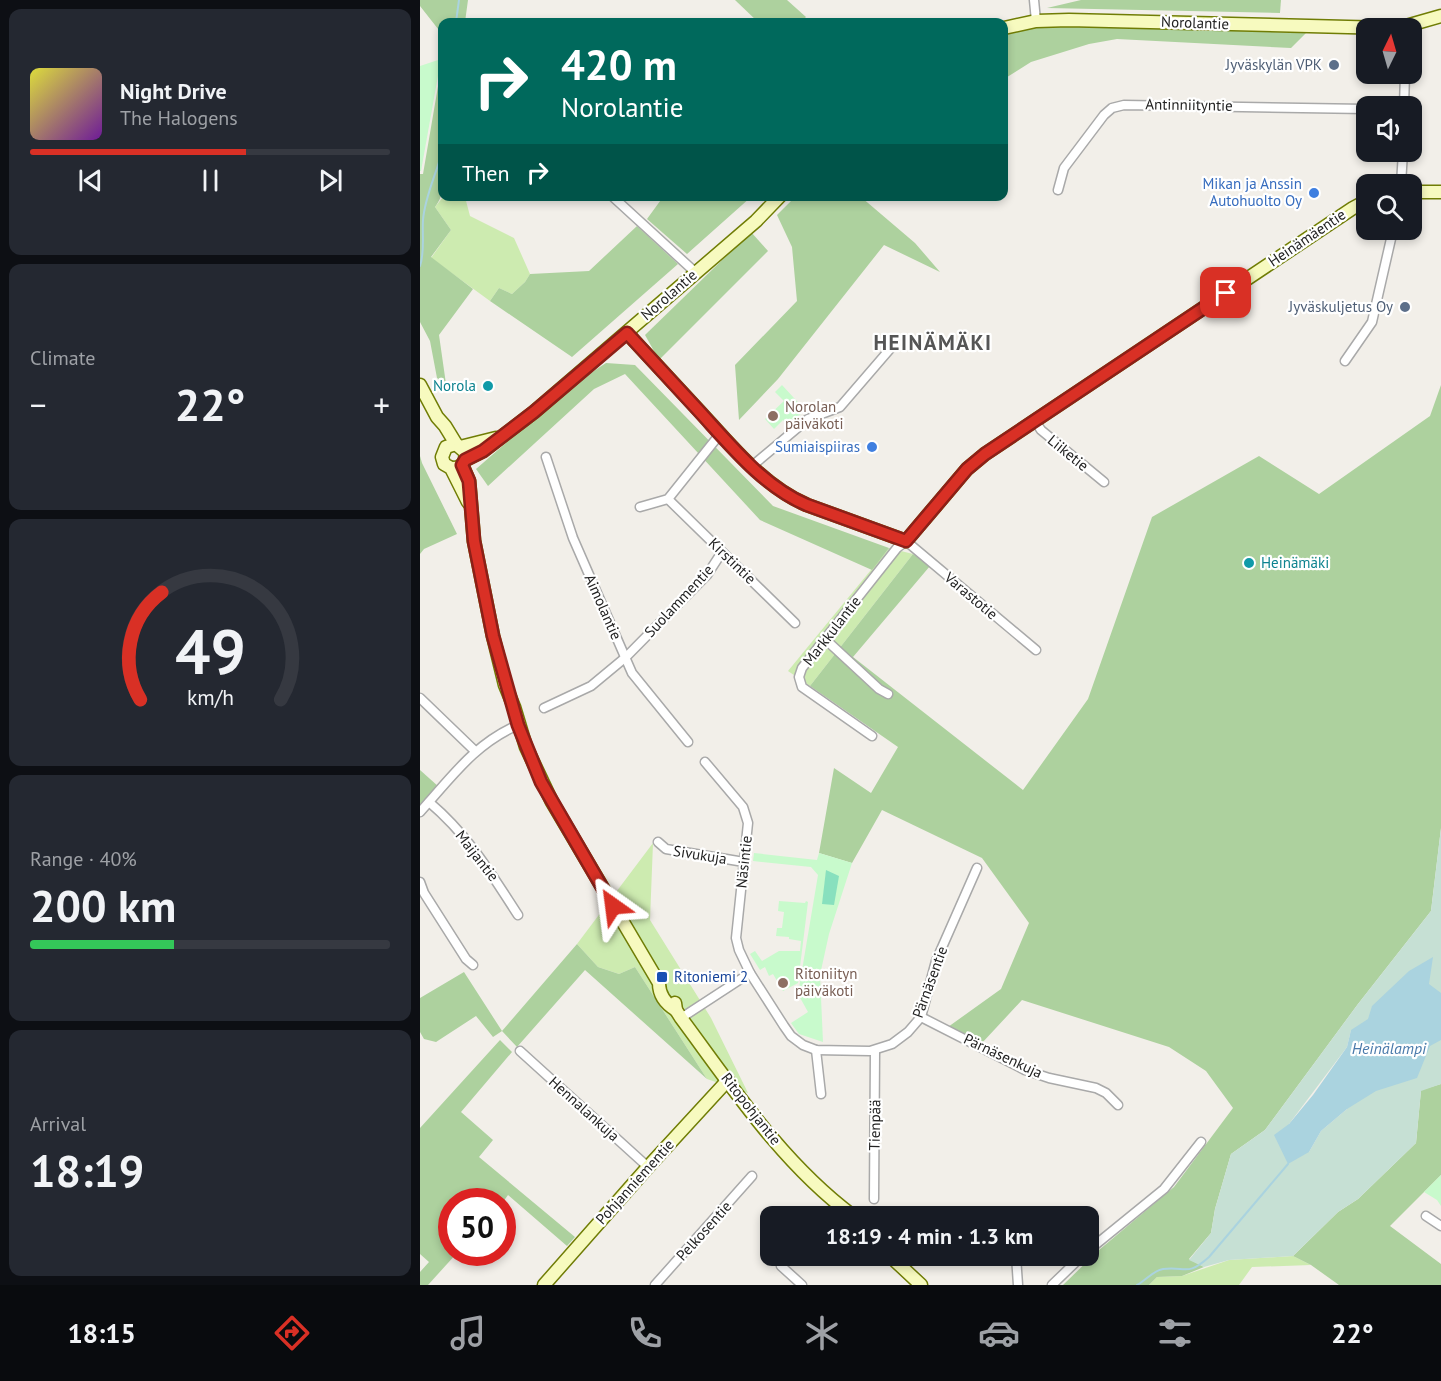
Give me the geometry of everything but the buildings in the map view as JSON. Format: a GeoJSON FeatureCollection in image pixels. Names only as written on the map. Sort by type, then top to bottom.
{"type":"FeatureCollection","features":[{"type":"Feature","properties":{"kind":"street"},"geometry":{"type":"LineString","coordinates":[[1034,0],[1036,21]]}},
{"type":"Feature","properties":{"kind":"street"},"geometry":{"type":"LineString","coordinates":[[1422,21],[1441,15]]}},
{"type":"Feature","properties":{"kind":"street","name":"Norolantie"},"geometry":{"type":"LineString","coordinates":[[1008,27],[1036,21],[1356,27]]}},
{"type":"Feature","properties":{"kind":"street","name":"Antinniityntie"},"geometry":{"type":"LineString","coordinates":[[1058,190],[1064,168],[1104,115],[1112,108],[1124,105],[1356,109]]}},
{"type":"Feature","properties":{"kind":"street"},"geometry":{"type":"LineString","coordinates":[[1422,192],[1441,192]]}},
{"type":"Feature","properties":{"kind":"street"},"geometry":{"type":"LineString","coordinates":[[617,201],[694,272]]}},
{"type":"Feature","properties":{"kind":"street","name":"Norolantie"},"geometry":{"type":"LineString","coordinates":[[459,464],[483,451],[534,412],[756,221],[775,201]]}},
{"type":"Feature","properties":{"kind":"street","name":"Heinämäentie"},"geometry":{"type":"LineString","coordinates":[[906,541],[967,469],[985,454],[1356,206]]}},
{"type":"Feature","properties":{"kind":"street"},"geometry":{"type":"LineString","coordinates":[[1344,361],[1372,322],[1391,240]]}},
{"type":"Feature","properties":{"kind":"street"},"geometry":{"type":"LineString","coordinates":[[627,333],[720,434],[770,483],[793,499],[906,541]]}},
{"type":"Feature","properties":{"kind":"street"},"geometry":{"type":"LineString","coordinates":[[752,466],[808,419],[840,407],[890,349]]}},
{"type":"Feature","properties":{"kind":"street"},"geometry":{"type":"LineString","coordinates":[[420,385],[437,417],[445,426],[454,446],[465,453],[459,464],[442,461],[442,454],[454,446]]}},
{"type":"Feature","properties":{"kind":"street","name":"Liiketie"},"geometry":{"type":"LineString","coordinates":[[1035,421],[1041,430],[1104,482]]}},
{"type":"Feature","properties":{"kind":"street"},"geometry":{"type":"LineString","coordinates":[[640,507],[668,499],[720,434]]}},
{"type":"Feature","properties":{"kind":"street","name":"Norolantie"},"geometry":{"type":"LineString","coordinates":[[454,446],[500,437]]}},
{"type":"Feature","properties":{"kind":"street","name":"Aimolantie"},"geometry":{"type":"LineString","coordinates":[[546,457],[573,538],[632,673],[688,742]]}},
{"type":"Feature","properties":{"kind":"street","name":"Ritopohjantie"},"geometry":{"type":"LineString","coordinates":[[459,464],[469,481],[469,505],[474,541],[505,685],[541,782],[659,983],[665,987],[675,1001],[679,1014],[770,1137],[837,1206]]}},
{"type":"Feature","properties":{"kind":"street","name":"Kirstintie"},"geometry":{"type":"LineString","coordinates":[[668,499],[795,623]]}},
{"type":"Feature","properties":{"kind":"street","name":"Markkulantie"},"geometry":{"type":"LineString","coordinates":[[872,736],[802,687],[799,677],[802,668],[897,548],[906,541]]}},
{"type":"Feature","properties":{"kind":"street","name":"Varastotie"},"geometry":{"type":"LineString","coordinates":[[906,541],[1036,650]]}},
{"type":"Feature","properties":{"kind":"street","name":"Suolammentie"},"geometry":{"type":"LineString","coordinates":[[544,708],[591,686],[626,657],[707,575],[722,552]]}},
{"type":"Feature","properties":{"kind":"street"},"geometry":{"type":"LineString","coordinates":[[825,639],[879,689],[888,694]]}},
{"type":"Feature","properties":{"kind":"street"},"geometry":{"type":"LineString","coordinates":[[420,698],[475,751]]}},
{"type":"Feature","properties":{"kind":"street"},"geometry":{"type":"LineString","coordinates":[[420,812],[475,751],[497,735],[518,725]]}},
{"type":"Feature","properties":{"kind":"street","name":"Näsintie"},"geometry":{"type":"LineString","coordinates":[[705,762],[747,814],[736,938],[750,973]]}},
{"type":"Feature","properties":{"kind":"street","name":"Maijantie"},"geometry":{"type":"LineString","coordinates":[[429,802],[471,844],[518,915]]}},
{"type":"Feature","properties":{"kind":"street","name":"Sivukuja"},"geometry":{"type":"LineString","coordinates":[[658,842],[666,849],[744,862]]}},
{"type":"Feature","properties":{"kind":"street","name":"Pärnäsentie"},"geometry":{"type":"LineString","coordinates":[[750,973],[791,1036],[803,1045],[816,1050],[875,1051],[892,1044],[908,1032],[921,1017],[936,961],[977,868]]}},
{"type":"Feature","properties":{"kind":"street"},"geometry":{"type":"LineString","coordinates":[[420,882],[424,893],[466,959],[473,965]]}},
{"type":"Feature","properties":{"kind":"street"},"geometry":{"type":"LineString","coordinates":[[679,1014],[750,973]]}},
{"type":"Feature","properties":{"kind":"street","name":"Pärnäsenkuja"},"geometry":{"type":"LineString","coordinates":[[921,1017],[1025,1070],[1049,1078],[1096,1088],[1106,1093],[1118,1105]]}},
{"type":"Feature","properties":{"kind":"street"},"geometry":{"type":"LineString","coordinates":[[816,1050],[821,1094]]}},
{"type":"Feature","properties":{"kind":"street","name":"Hennalankuja"},"geometry":{"type":"LineString","coordinates":[[520,1051],[648,1167]]}},
{"type":"Feature","properties":{"kind":"street","name":"Tienpää"},"geometry":{"type":"LineString","coordinates":[[874,1199],[875,1051]]}},
{"type":"Feature","properties":{"kind":"street","name":"Pohjanniementie"},"geometry":{"type":"LineString","coordinates":[[544,1285],[728,1080]]}},
{"type":"Feature","properties":{"kind":"street"},"geometry":{"type":"LineString","coordinates":[[1099,1242],[1164,1189],[1201,1142]]}},
{"type":"Feature","properties":{"kind":"street","name":"Pelkosentie"},"geometry":{"type":"LineString","coordinates":[[655,1285],[752,1176]]}},
{"type":"Feature","properties":{"kind":"street","name":"Ritopohjantie"},"geometry":{"type":"LineString","coordinates":[[833,1202],[839,1206]]}},
{"type":"Feature","properties":{"kind":"street"},"geometry":{"type":"LineString","coordinates":[[1426,1216],[1441,1226]]}},
{"type":"Feature","properties":{"kind":"street"},"geometry":{"type":"LineString","coordinates":[[781,1266],[802,1285]]}},
{"type":"Feature","properties":{"kind":"street"},"geometry":{"type":"LineString","coordinates":[[901,1266],[921,1285]]}},
{"type":"Feature","properties":{"kind":"street"},"geometry":{"type":"LineString","coordinates":[[1017,1266],[1018,1285]]}},
{"type":"Feature","properties":{"kind":"street"},"geometry":{"type":"LineString","coordinates":[[1052,1285],[1072,1266]]}},
{"type":"Feature","properties":{"kind":"green space"},"geometry":{"type":"Polygon","coordinates":[[[420,0],[468,0],[466,18],[438,18],[438,29],[420,6],[420,0]]]}},
{"type":"Feature","properties":{"kind":"green space"},"geometry":{"type":"Polygon","coordinates":[[[735,0],[787,0],[806,17],[805,18],[754,18],[735,0]]]}},
{"type":"Feature","properties":{"kind":"green space"},"geometry":{"type":"Polygon","coordinates":[[[1081,0],[1281,0],[1280,13],[1047,8],[1081,0]]]}},
{"type":"Feature","properties":{"kind":"green space"},"geometry":{"type":"Polygon","coordinates":[[[1036,25],[1306,33],[1291,48],[1117,39],[1089,44],[1031,62],[1008,76],[1008,32],[1036,25]]]}},
{"type":"Feature","properties":{"kind":"green space"},"geometry":{"type":"Polygon","coordinates":[[[438,60],[438,76],[421,171],[420,171],[420,66],[438,60]]]}},
{"type":"Feature","properties":{"kind":"green space"},"geometry":{"type":"Polygon","coordinates":[[[438,86],[439,201],[435,207],[451,230],[431,257],[473,289],[439,335],[446,384],[437,378],[430,341],[420,322],[420,174],[423,174],[438,86]]]}},
{"type":"Feature","properties":{"kind":"green space"},"geometry":{"type":"Polygon","coordinates":[[[440,201],[466,201],[470,216],[514,238],[530,274],[525,282],[512,294],[499,288],[490,301],[431,258],[451,230],[435,207],[440,201]]]}},
{"type":"Feature","properties":{"kind":"green space"},"geometry":{"type":"Polygon","coordinates":[[[660,201],[747,201],[687,254],[647,219],[660,201]]]}},
{"type":"Feature","properties":{"kind":"green space"},"geometry":{"type":"Polygon","coordinates":[[[791,201],[866,201],[915,243],[940,272],[884,245],[778,379],[739,420],[735,365],[797,301],[792,247],[777,215],[791,201]]]}},
{"type":"Feature","properties":{"kind":"green space"},"geometry":{"type":"Polygon","coordinates":[[[637,226],[678,264],[572,357],[490,301],[499,288],[512,294],[530,274],[589,271],[637,226]]]}},
{"type":"Feature","properties":{"kind":"green space"},"geometry":{"type":"Polygon","coordinates":[[[751,232],[768,251],[659,360],[645,335],[751,232]]]}},
{"type":"Feature","properties":{"kind":"green space"},"geometry":{"type":"Polygon","coordinates":[[[606,363],[635,365],[773,506],[889,548],[872,570],[760,520],[625,374],[594,389],[488,486],[476,469],[574,384],[606,363]]]}},
{"type":"Feature","properties":{"kind":"green space"},"geometry":{"type":"Polygon","coordinates":[[[782,385],[805,410],[789,425],[783,420],[774,429],[765,419],[784,401],[775,392],[782,385]]]}},
{"type":"Feature","properties":{"kind":"green space"},"geometry":{"type":"Polygon","coordinates":[[[1441,385],[1441,828],[1431,911],[1358,1004],[1265,1130],[1231,1154],[1215,1209],[1211,1233],[1189,1259],[1204,1267],[1182,1276],[1157,1277],[1149,1285],[1063,1285],[1083,1266],[1099,1266],[1099,1250],[1174,1187],[1233,1108],[1206,1071],[1169,1047],[1022,1000],[982,1043],[948,1027],[1001,989],[1029,923],[982,858],[882,810],[852,863],[819,853],[834,768],[871,793],[898,747],[810,686],[913,554],[930,566],[853,657],[1023,790],[1088,699],[1152,517],[1259,456],[1319,494],[1430,416],[1441,385]]]}},
{"type":"Feature","properties":{"kind":"green space"},"geometry":{"type":"Polygon","coordinates":[[[420,456],[457,534],[424,549],[420,554],[420,456]]]}},
{"type":"Feature","properties":{"kind":"green space"},"geometry":{"type":"Polygon","coordinates":[[[889,548],[913,554],[810,686],[788,671],[889,548]]]}},
{"type":"Feature","properties":{"kind":"green space"},"geometry":{"type":"Polygon","coordinates":[[[420,770],[439,787],[420,808],[420,770]]]}},
{"type":"Feature","properties":{"kind":"green space"},"geometry":{"type":"Polygon","coordinates":[[[1441,828],[1441,1084],[1421,1091],[1416,1143],[1358,1199],[1338,1212],[1293,1256],[1229,1260],[1204,1267],[1189,1260],[1211,1233],[1215,1209],[1231,1154],[1265,1130],[1358,1004],[1431,911],[1441,828]],[[1351,1030],[1347,1047],[1289,1124],[1309,1152],[1321,1131],[1347,1109],[1351,1030]]]}},
{"type":"Feature","properties":{"kind":"green space"},"geometry":{"type":"Polygon","coordinates":[[[653,843],[650,920],[711,1018],[748,1093],[707,1079],[635,967],[619,974],[598,967],[577,944],[653,843]]]}},
{"type":"Feature","properties":{"kind":"green space"},"geometry":{"type":"Polygon","coordinates":[[[754,853],[817,860],[819,853],[852,863],[829,934],[820,975],[823,1042],[799,1034],[791,1023],[808,1012],[798,994],[818,875],[811,867],[753,861],[754,853]]]}},
{"type":"Feature","properties":{"kind":"green space"},"geometry":{"type":"Polygon","coordinates":[[[826,870],[839,876],[834,905],[822,904],[826,870]]]}},
{"type":"Feature","properties":{"kind":"green space"},"geometry":{"type":"Polygon","coordinates":[[[779,901],[808,902],[798,983],[783,991],[773,974],[769,976],[765,967],[760,970],[750,954],[755,951],[762,961],[779,951],[800,951],[801,941],[776,936],[777,928],[782,928],[784,912],[778,911],[779,901]]]}},
{"type":"Feature","properties":{"kind":"green space"},"geometry":{"type":"Polygon","coordinates":[[[577,944],[598,967],[619,974],[635,967],[707,1079],[585,970],[517,1047],[502,1031],[577,944]]]}},
{"type":"Feature","properties":{"kind":"green space"},"geometry":{"type":"Polygon","coordinates":[[[464,972],[502,1031],[493,1037],[476,1016],[436,1042],[424,1039],[420,1032],[420,998],[464,972]]]}},
{"type":"Feature","properties":{"kind":"green space"},"geometry":{"type":"Polygon","coordinates":[[[500,1040],[512,1052],[461,1112],[493,1140],[479,1157],[575,1237],[567,1246],[516,1202],[516,1188],[438,1188],[438,1266],[445,1266],[428,1285],[420,1285],[420,1272],[429,1262],[420,1254],[420,1128],[500,1040]]]}},
{"type":"Feature","properties":{"kind":"green space"},"geometry":{"type":"Polygon","coordinates":[[[1441,1084],[1441,1175],[1390,1226],[1441,1264],[1441,1285],[1339,1285],[1311,1265],[1293,1256],[1338,1212],[1358,1199],[1416,1143],[1421,1090],[1441,1084]]]}},
{"type":"Feature","properties":{"kind":"green space"},"geometry":{"type":"Polygon","coordinates":[[[1441,1175],[1441,1206],[1437,1200],[1424,1192],[1441,1175]]]}},
{"type":"Feature","properties":{"kind":"green space"},"geometry":{"type":"Polygon","coordinates":[[[1293,1256],[1311,1265],[1252,1267],[1239,1285],[1149,1285],[1157,1277],[1182,1276],[1229,1260],[1293,1256]]]}},
{"type":"Feature","properties":{"kind":"water","name":"Heinälampi"},"geometry":{"type":"Polygon","coordinates":[[[1433,957],[1429,984],[1441,993],[1441,1040],[1430,1046],[1417,1078],[1376,1091],[1347,1109],[1321,1131],[1309,1152],[1288,1164],[1274,1135],[1289,1124],[1313,1095],[1347,1047],[1351,1030],[1368,1019],[1372,1006],[1409,971],[1433,957]]]}},
{"type":"Feature","properties":{"kind":"waterway"},"geometry":{"type":"LineString","coordinates":[[457,18],[459,0]]}},
{"type":"Feature","properties":{"kind":"waterway"},"geometry":{"type":"LineString","coordinates":[[420,266],[424,211],[438,164]]}},
{"type":"Feature","properties":{"kind":"waterway"},"geometry":{"type":"LineString","coordinates":[[1137,1285],[1160,1270],[1191,1269],[1202,1263],[1288,1164]]}},
{"type":"Feature","properties":{"kind":"place","name":"Jyväskylän VPK"},"geometry":{"type":"Point","coordinates":[1334,65]}},
{"type":"Feature","properties":{"kind":"place","name":"Mikan ja Anssin Autohuolto Oy"},"geometry":{"type":"Point","coordinates":[1314,193]}},
{"type":"Feature","properties":{"kind":"place","name":"Jyväskuljetus Oy"},"geometry":{"type":"Point","coordinates":[1405,307]}},
{"type":"Feature","properties":{"kind":"place","name":"Norola"},"geometry":{"type":"Point","coordinates":[488,386]}},
{"type":"Feature","properties":{"kind":"place","name":"Norolan päiväkoti"},"geometry":{"type":"Point","coordinates":[773,416]}},
{"type":"Feature","properties":{"kind":"place","name":"Sumiaispiiras"},"geometry":{"type":"Point","coordinates":[872,447]}},
{"type":"Feature","properties":{"kind":"place","name":"Heinämäki"},"geometry":{"type":"Point","coordinates":[1249,563]}},
{"type":"Feature","properties":{"kind":"place","name":"Ritoniemi 2"},"geometry":{"type":"Point","coordinates":[662,977]}},
{"type":"Feature","properties":{"kind":"place","name":"Ritoniityn päiväkoti"},"geometry":{"type":"Point","coordinates":[783,983]}},
{"type":"Feature","properties":{"kind":"district","name":"HEINÄMÄKI"},"geometry":{"type":"Point","coordinates":[933,343]}},
{"type":"Feature","properties":{"kind":"route"},"geometry":{"type":"LineString","coordinates":[[613,906],[541,782],[525,747],[514,706],[505,685],[493,636],[474,541],[469,505],[469,481],[462,465],[465,460],[483,451],[534,412],[627,333],[720,434],[770,483],[793,499],[807,505],[906,541],[967,469],[985,454],[1226,293]]}}]}
